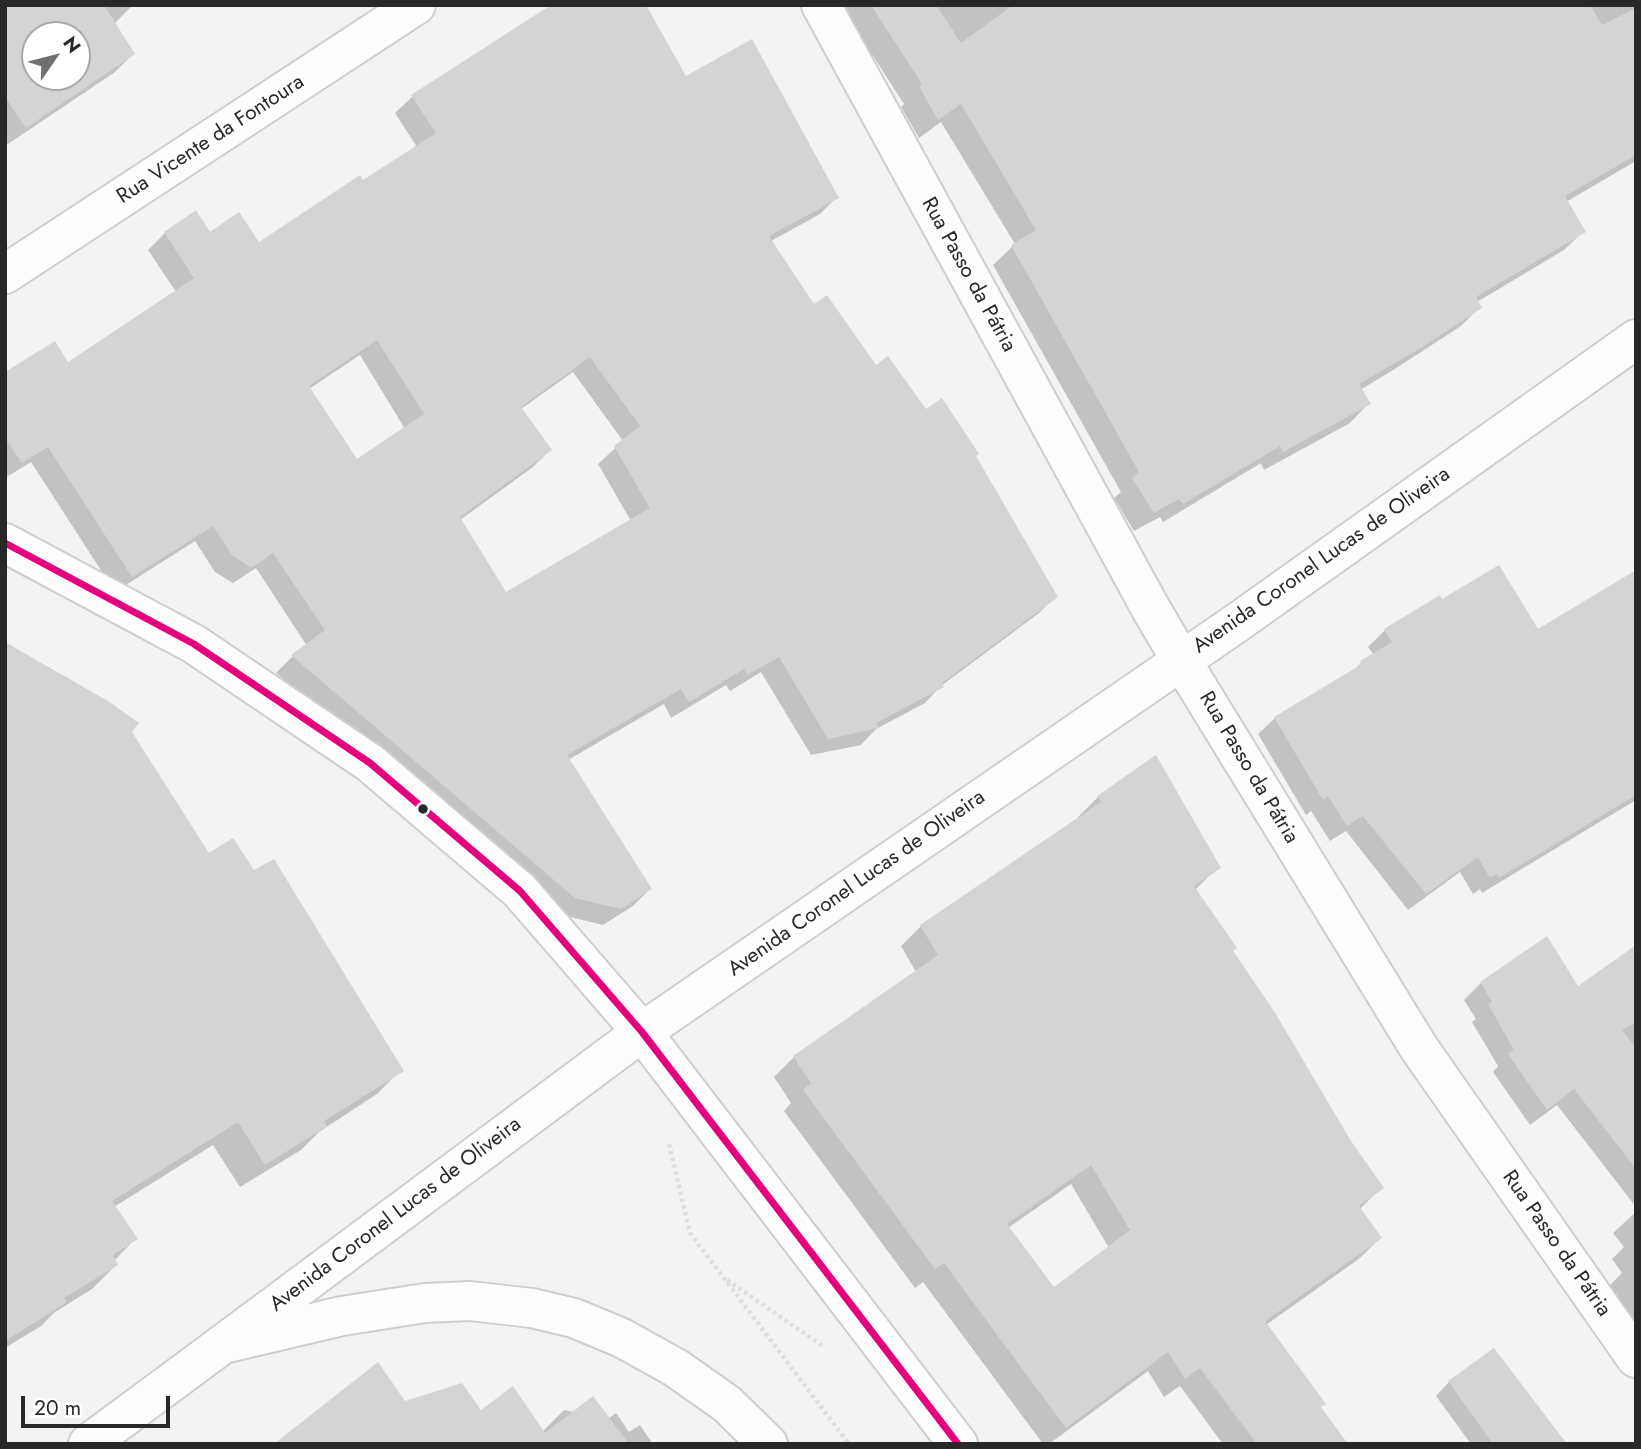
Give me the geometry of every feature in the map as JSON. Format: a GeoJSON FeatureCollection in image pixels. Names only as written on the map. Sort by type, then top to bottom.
{"type":"FeatureCollection","features":[{"type":"Feature","properties":{"kind":"street","name":"Rua Vicente da Fontoura"},"geometry":{"type":"LineString","coordinates":[[5,274],[416,5]]}},
{"type":"Feature","properties":{"kind":"street","name":"Rua Passo da Pátria"},"geometry":{"type":"LineString","coordinates":[[821,5],[1181,660],[1419,1048],[1636,1358]]}},
{"type":"Feature","properties":{"kind":"street","name":"Avenida Coronel Lucas de Oliveira"},"geometry":{"type":"LineString","coordinates":[[88,1444],[642,1032],[1238,622],[1636,339]]}},
{"type":"Feature","properties":{"kind":"street"},"geometry":{"type":"LineString","coordinates":[[5,542],[194,644],[370,763],[520,891],[642,1032],[958,1444]]}},
{"type":"Feature","properties":{"kind":"street"},"geometry":{"type":"LineString","coordinates":[[223,1344],[342,1315],[425,1303],[470,1301],[532,1308],[574,1318],[622,1338],[676,1368],[727,1404],[768,1444]]}},
{"type":"Feature","properties":{"kind":"path"},"geometry":{"type":"LineString","coordinates":[[668,1139],[690,1233],[849,1444]]}},
{"type":"Feature","properties":{"kind":"path"},"geometry":{"type":"LineString","coordinates":[[724,1278],[827,1349]]}},
{"type":"Feature","properties":{"kind":"building"},"geometry":{"type":"Polygon","coordinates":[[[5,5],[104,5],[135,54],[91,84],[91,21],[21,21],[21,91],[80,91],[26,128],[5,97],[5,5]]]}},
{"type":"Feature","properties":{"kind":"building"},"geometry":{"type":"Polygon","coordinates":[[[551,5],[646,5],[686,76],[752,39],[839,198],[769,236],[814,304],[827,295],[876,365],[888,356],[926,409],[942,398],[979,454],[976,456],[1058,597],[942,683],[944,687],[876,723],[879,728],[828,739],[779,657],[747,675],[744,669],[689,702],[681,689],[567,755],[652,889],[621,909],[575,898],[291,655],[325,630],[273,553],[251,568],[232,555],[213,526],[132,577],[48,447],[22,463],[5,438],[5,372],[55,341],[68,362],[194,278],[164,232],[196,210],[210,232],[239,212],[259,242],[360,175],[363,180],[436,133],[411,95],[551,5]],[[377,340],[309,386],[357,459],[424,414],[377,340]],[[590,357],[521,407],[552,450],[460,517],[506,592],[650,508],[614,446],[640,426],[590,357]]]}},
{"type":"Feature","properties":{"kind":"building"},"geometry":{"type":"Polygon","coordinates":[[[871,5],[936,5],[961,43],[1013,5],[1590,5],[1602,25],[1636,8],[1636,155],[1565,196],[1586,232],[1476,297],[1482,308],[1359,384],[1371,404],[1283,452],[1280,446],[1183,504],[1179,499],[1154,513],[1132,478],[1139,472],[1011,245],[1036,230],[961,104],[938,120],[919,86],[922,84],[871,5]]]}},
{"type":"Feature","properties":{"kind":"building"},"geometry":{"type":"Polygon","coordinates":[[[1499,565],[1538,629],[1636,570],[1636,795],[1499,878],[1497,874],[1490,878],[1478,857],[1426,894],[1363,816],[1347,826],[1328,796],[1323,800],[1274,717],[1362,664],[1360,661],[1392,642],[1384,629],[1440,595],[1442,599],[1499,565]]]}},
{"type":"Feature","properties":{"kind":"building"},"geometry":{"type":"Polygon","coordinates":[[[5,642],[108,701],[139,723],[132,732],[209,853],[233,838],[254,870],[274,859],[404,1071],[324,1121],[327,1126],[265,1165],[238,1122],[112,1201],[138,1239],[113,1255],[118,1265],[64,1298],[67,1302],[5,1341],[5,642]]]}},
{"type":"Feature","properties":{"kind":"building"},"geometry":{"type":"Polygon","coordinates":[[[1156,755],[1221,868],[1194,886],[1237,948],[1233,951],[1274,1011],[1351,1141],[1384,1188],[1359,1206],[1382,1238],[1265,1321],[1326,1404],[1321,1407],[1348,1444],[1257,1444],[1200,1368],[1185,1379],[1168,1352],[1066,1428],[944,1263],[935,1269],[803,1090],[811,1083],[793,1056],[938,955],[920,925],[1101,802],[1097,796],[1156,755]],[[1091,1165],[1007,1224],[1054,1287],[1130,1230],[1091,1165]]]}},
{"type":"Feature","properties":{"kind":"building"},"geometry":{"type":"Polygon","coordinates":[[[1547,936],[1578,986],[1636,945],[1636,1022],[1622,1030],[1636,1048],[1636,1169],[1574,1089],[1547,1110],[1508,1054],[1514,1050],[1488,1004],[1492,1002],[1480,982],[1547,936]]]}},
{"type":"Feature","properties":{"kind":"building"},"geometry":{"type":"Polygon","coordinates":[[[1494,1348],[1567,1444],[1493,1444],[1448,1381],[1494,1348]]]}},
{"type":"Feature","properties":{"kind":"building"},"geometry":{"type":"Polygon","coordinates":[[[378,1362],[405,1401],[462,1383],[481,1410],[513,1386],[545,1433],[593,1396],[629,1444],[274,1444],[378,1362]]]}},
{"type":"Feature","properties":{"kind":"transit line"},"geometry":{"type":"LineString","coordinates":[[5,543],[194,644],[370,763],[520,891],[642,1032],[958,1444]]}}]}
